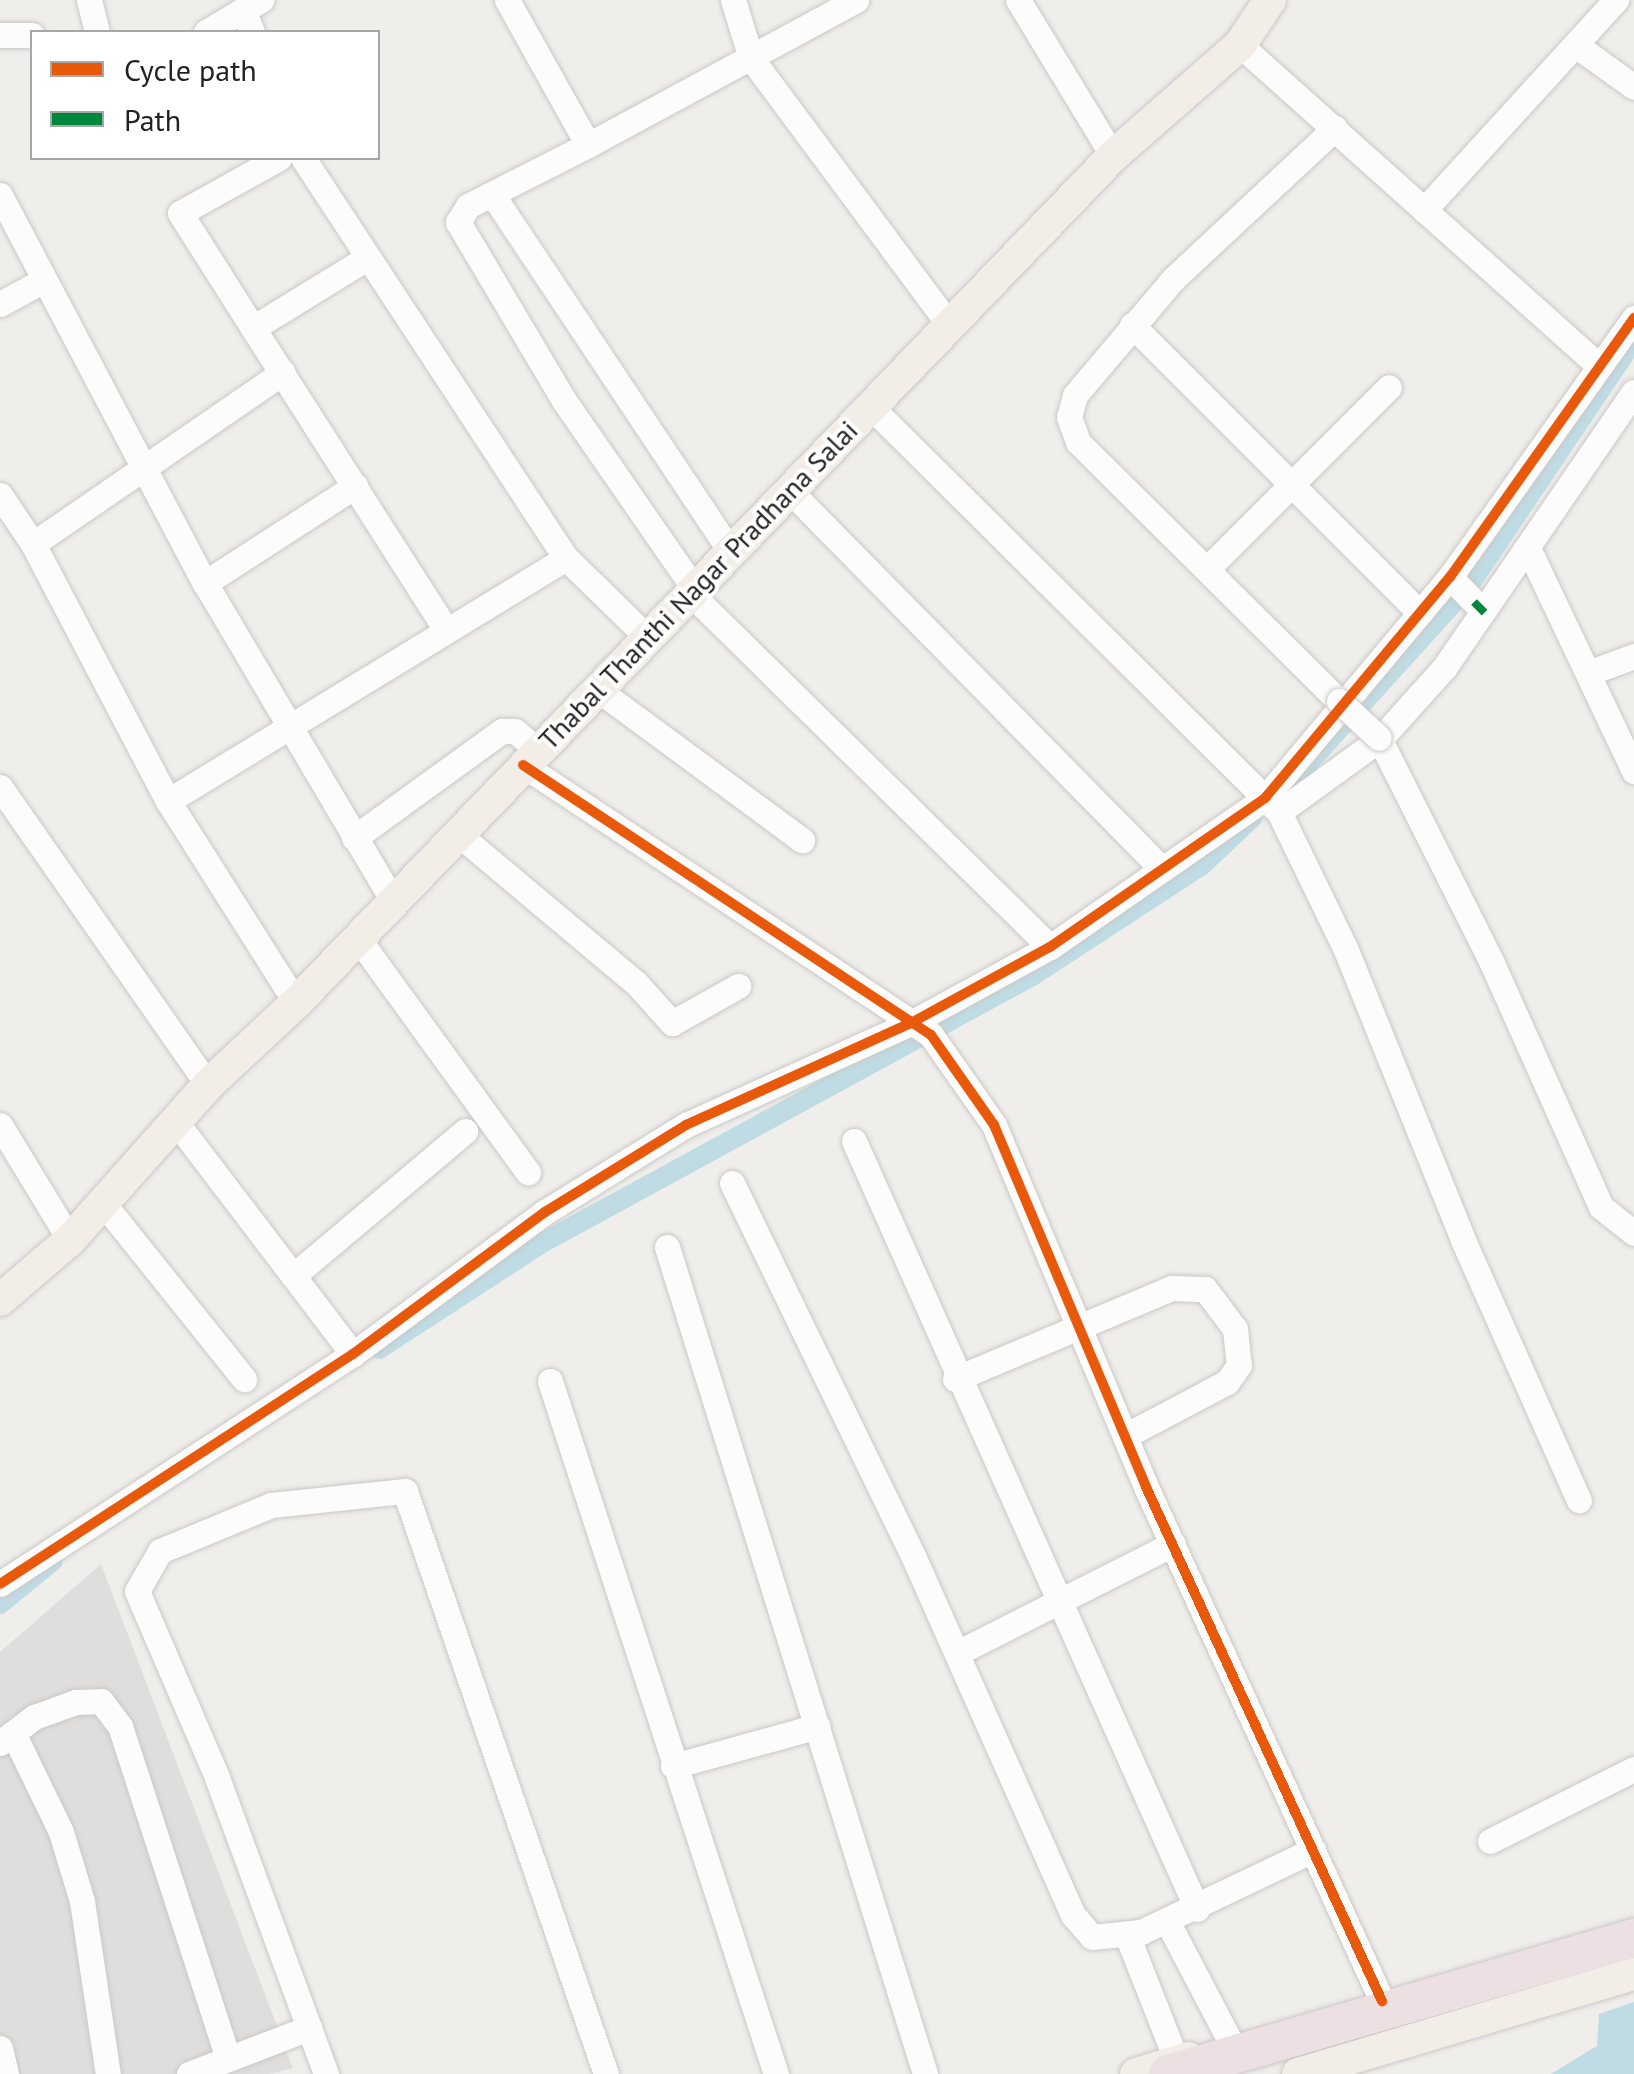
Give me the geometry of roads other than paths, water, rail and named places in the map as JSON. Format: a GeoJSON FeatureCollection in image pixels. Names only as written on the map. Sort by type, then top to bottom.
{"type":"FeatureCollection","features":[{"type":"Feature","properties":{"kind":"highway"},"geometry":{"type":"LineString","coordinates":[[1172,2068],[1634,1938]]}},
{"type":"Feature","properties":{"kind":"highway"},"geometry":{"type":"LineString","coordinates":[[1238,2059],[1634,1960]]}},
{"type":"Feature","properties":{"kind":"main road","name":"Thabal Thanthi Nagar Pradhana Salai"},"geometry":{"type":"LineString","coordinates":[[0,1300],[70,1240],[208,1085],[296,1003],[1112,156],[1240,45],[1270,0]]}},
{"type":"Feature","properties":{"kind":"main road"},"geometry":{"type":"LineString","coordinates":[[1136,2074],[1238,2059],[1382,2001],[1634,1928]]}},
{"type":"Feature","properties":{"kind":"main road"},"geometry":{"type":"LineString","coordinates":[[1298,2074],[1367,2065],[1634,1974]]}},
{"type":"Feature","properties":{"kind":"street"},"geometry":{"type":"LineString","coordinates":[[89,0],[96,30]]}},
{"type":"Feature","properties":{"kind":"street"},"geometry":{"type":"LineString","coordinates":[[507,0],[588,144]]}},
{"type":"Feature","properties":{"kind":"street"},"geometry":{"type":"LineString","coordinates":[[733,0],[751,58],[948,325]]}},
{"type":"Feature","properties":{"kind":"street"},"geometry":{"type":"LineString","coordinates":[[856,0],[468,206],[461,230],[565,402],[692,590],[1050,946]]}},
{"type":"Feature","properties":{"kind":"street"},"geometry":{"type":"LineString","coordinates":[[1018,0],[1112,156]]}},
{"type":"Feature","properties":{"kind":"street"},"geometry":{"type":"LineString","coordinates":[[1424,210],[1616,0]]}},
{"type":"Feature","properties":{"kind":"street"},"geometry":{"type":"LineString","coordinates":[[211,30],[252,14]]}},
{"type":"Feature","properties":{"kind":"street"},"geometry":{"type":"LineString","coordinates":[[0,35],[30,35]]}},
{"type":"Feature","properties":{"kind":"street"},"geometry":{"type":"LineString","coordinates":[[1240,45],[1599,366]]}},
{"type":"Feature","properties":{"kind":"street"},"geometry":{"type":"LineString","coordinates":[[1576,46],[1634,87]]}},
{"type":"Feature","properties":{"kind":"street"},"geometry":{"type":"LineString","coordinates":[[1335,128],[1174,278],[1074,395],[1069,417],[1078,442],[1379,738],[1492,963],[1602,1207],[1634,1233]]}},
{"type":"Feature","properties":{"kind":"street"},"geometry":{"type":"LineString","coordinates":[[275,160],[180,213],[444,627]]}},
{"type":"Feature","properties":{"kind":"street"},"geometry":{"type":"LineString","coordinates":[[304,160],[365,259],[566,558],[647,637]]}},
{"type":"Feature","properties":{"kind":"street"},"geometry":{"type":"LineString","coordinates":[[492,194],[730,552]]}},
{"type":"Feature","properties":{"kind":"street"},"geometry":{"type":"LineString","coordinates":[[0,195],[205,584],[287,729],[394,902]]}},
{"type":"Feature","properties":{"kind":"street"},"geometry":{"type":"LineString","coordinates":[[254,328],[365,259]]}},
{"type":"Feature","properties":{"kind":"street"},"geometry":{"type":"LineString","coordinates":[[0,304],[44,280]]}},
{"type":"Feature","properties":{"kind":"street"},"geometry":{"type":"LineString","coordinates":[[1272,805],[1420,613],[1461,588],[1599,366],[1634,318]]}},
{"type":"Feature","properties":{"kind":"street"},"geometry":{"type":"LineString","coordinates":[[1132,325],[1420,613]]}},
{"type":"Feature","properties":{"kind":"street"},"geometry":{"type":"LineString","coordinates":[[34,544],[283,372]]}},
{"type":"Feature","properties":{"kind":"street"},"geometry":{"type":"LineString","coordinates":[[1207,569],[1288,482],[1389,387]]}},
{"type":"Feature","properties":{"kind":"street"},"geometry":{"type":"LineString","coordinates":[[0,1584],[354,1354],[544,1212],[686,1125],[918,1027],[1050,946],[1162,869],[1379,738],[1444,668],[1529,550],[1634,392]]}},
{"type":"Feature","properties":{"kind":"street"},"geometry":{"type":"LineString","coordinates":[[870,406],[1272,805],[1346,950],[1463,1240],[1579,1500]]}},
{"type":"Feature","properties":{"kind":"street"},"geometry":{"type":"LineString","coordinates":[[205,584],[355,486]]}},
{"type":"Feature","properties":{"kind":"street"},"geometry":{"type":"LineString","coordinates":[[789,490],[1162,869]]}},
{"type":"Feature","properties":{"kind":"street"},"geometry":{"type":"LineString","coordinates":[[0,496],[34,544],[168,801],[296,1003]]}},
{"type":"Feature","properties":{"kind":"street"},"geometry":{"type":"LineString","coordinates":[[1529,550],[1591,672],[1634,771]]}},
{"type":"Feature","properties":{"kind":"street"},"geometry":{"type":"LineString","coordinates":[[168,801],[444,627],[566,558]]}},
{"type":"Feature","properties":{"kind":"street"},"geometry":{"type":"LineString","coordinates":[[1591,672],[1634,656]]}},
{"type":"Feature","properties":{"kind":"street"},"geometry":{"type":"LineString","coordinates":[[597,689],[802,840]]}},
{"type":"Feature","properties":{"kind":"street"},"geometry":{"type":"LineString","coordinates":[[354,838],[502,732],[515,731],[530,758],[918,1027],[994,1125],[1124,1436],[1382,2001]]}},
{"type":"Feature","properties":{"kind":"street"},"geometry":{"type":"LineString","coordinates":[[0,787],[208,1085]]}},
{"type":"Feature","properties":{"kind":"street"},"geometry":{"type":"LineString","coordinates":[[457,833],[636,983],[672,1023],[738,986]]}},
{"type":"Feature","properties":{"kind":"street"},"geometry":{"type":"LineString","coordinates":[[357,937],[528,1172]]}},
{"type":"Feature","properties":{"kind":"street"},"geometry":{"type":"LineString","coordinates":[[176,1122],[354,1354]]}},
{"type":"Feature","properties":{"kind":"street"},"geometry":{"type":"LineString","coordinates":[[0,1125],[70,1240]]}},
{"type":"Feature","properties":{"kind":"street"},"geometry":{"type":"LineString","coordinates":[[292,1276],[465,1131]]}},
{"type":"Feature","properties":{"kind":"street"},"geometry":{"type":"LineString","coordinates":[[854,1141],[955,1379],[1062,1603],[1197,1908]]}},
{"type":"Feature","properties":{"kind":"street"},"geometry":{"type":"LineString","coordinates":[[732,1183],[957,1653],[1073,1915],[1092,1937],[1127,1936],[1167,1921],[1313,1850]]}},
{"type":"Feature","properties":{"kind":"street"},"geometry":{"type":"LineString","coordinates":[[103,1204],[244,1379]]}},
{"type":"Feature","properties":{"kind":"street"},"geometry":{"type":"LineString","coordinates":[[666,1247],[925,2074]]}},
{"type":"Feature","properties":{"kind":"street"},"geometry":{"type":"LineString","coordinates":[[955,1379],[1172,1288],[1205,1289],[1234,1329],[1241,1350],[1228,1382],[1124,1436]]}},
{"type":"Feature","properties":{"kind":"street"},"geometry":{"type":"LineString","coordinates":[[550,1381],[776,2074]]}},
{"type":"Feature","properties":{"kind":"street"},"geometry":{"type":"LineString","coordinates":[[326,2074],[217,1778],[137,1591],[160,1551],[271,1505],[405,1490],[606,2074]]}},
{"type":"Feature","properties":{"kind":"street"},"geometry":{"type":"LineString","coordinates":[[957,1653],[1172,1544]]}},
{"type":"Feature","properties":{"kind":"street"},"geometry":{"type":"LineString","coordinates":[[108,2074],[82,1900],[61,1832],[6,1738],[34,1717],[76,1702],[102,1701],[120,1726],[228,2059]]}},
{"type":"Feature","properties":{"kind":"street"},"geometry":{"type":"LineString","coordinates":[[673,1766],[818,1726]]}},
{"type":"Feature","properties":{"kind":"street"},"geometry":{"type":"LineString","coordinates":[[1490,1841],[1634,1769]]}},
{"type":"Feature","properties":{"kind":"street"},"geometry":{"type":"LineString","coordinates":[[1167,1921],[1238,2059]]}},
{"type":"Feature","properties":{"kind":"street"},"geometry":{"type":"LineString","coordinates":[[1127,1936],[1172,2068]]}},
{"type":"Feature","properties":{"kind":"street"},"geometry":{"type":"LineString","coordinates":[[189,2074],[309,2028]]}},
{"type":"Feature","properties":{"kind":"street"},"geometry":{"type":"LineString","coordinates":[[0,2048],[6,2074]]}},
{"type":"Feature","properties":{"kind":"water"},"geometry":{"type":"Polygon","coordinates":[[[1634,2002],[1634,2074],[1551,2074],[1597,2046],[1599,2014],[1634,2002]]]}},
{"type":"Feature","properties":{"kind":"waterway"},"geometry":{"type":"LineString","coordinates":[[1293,780],[1468,587],[1634,340]]}},
{"type":"Feature","properties":{"kind":"waterway"},"geometry":{"type":"LineString","coordinates":[[379,1349],[544,1242],[1032,976],[1201,866],[1253,817]]}},
{"type":"Feature","properties":{"kind":"waterway"},"geometry":{"type":"LineString","coordinates":[[0,1604],[53,1561]]}}]}
